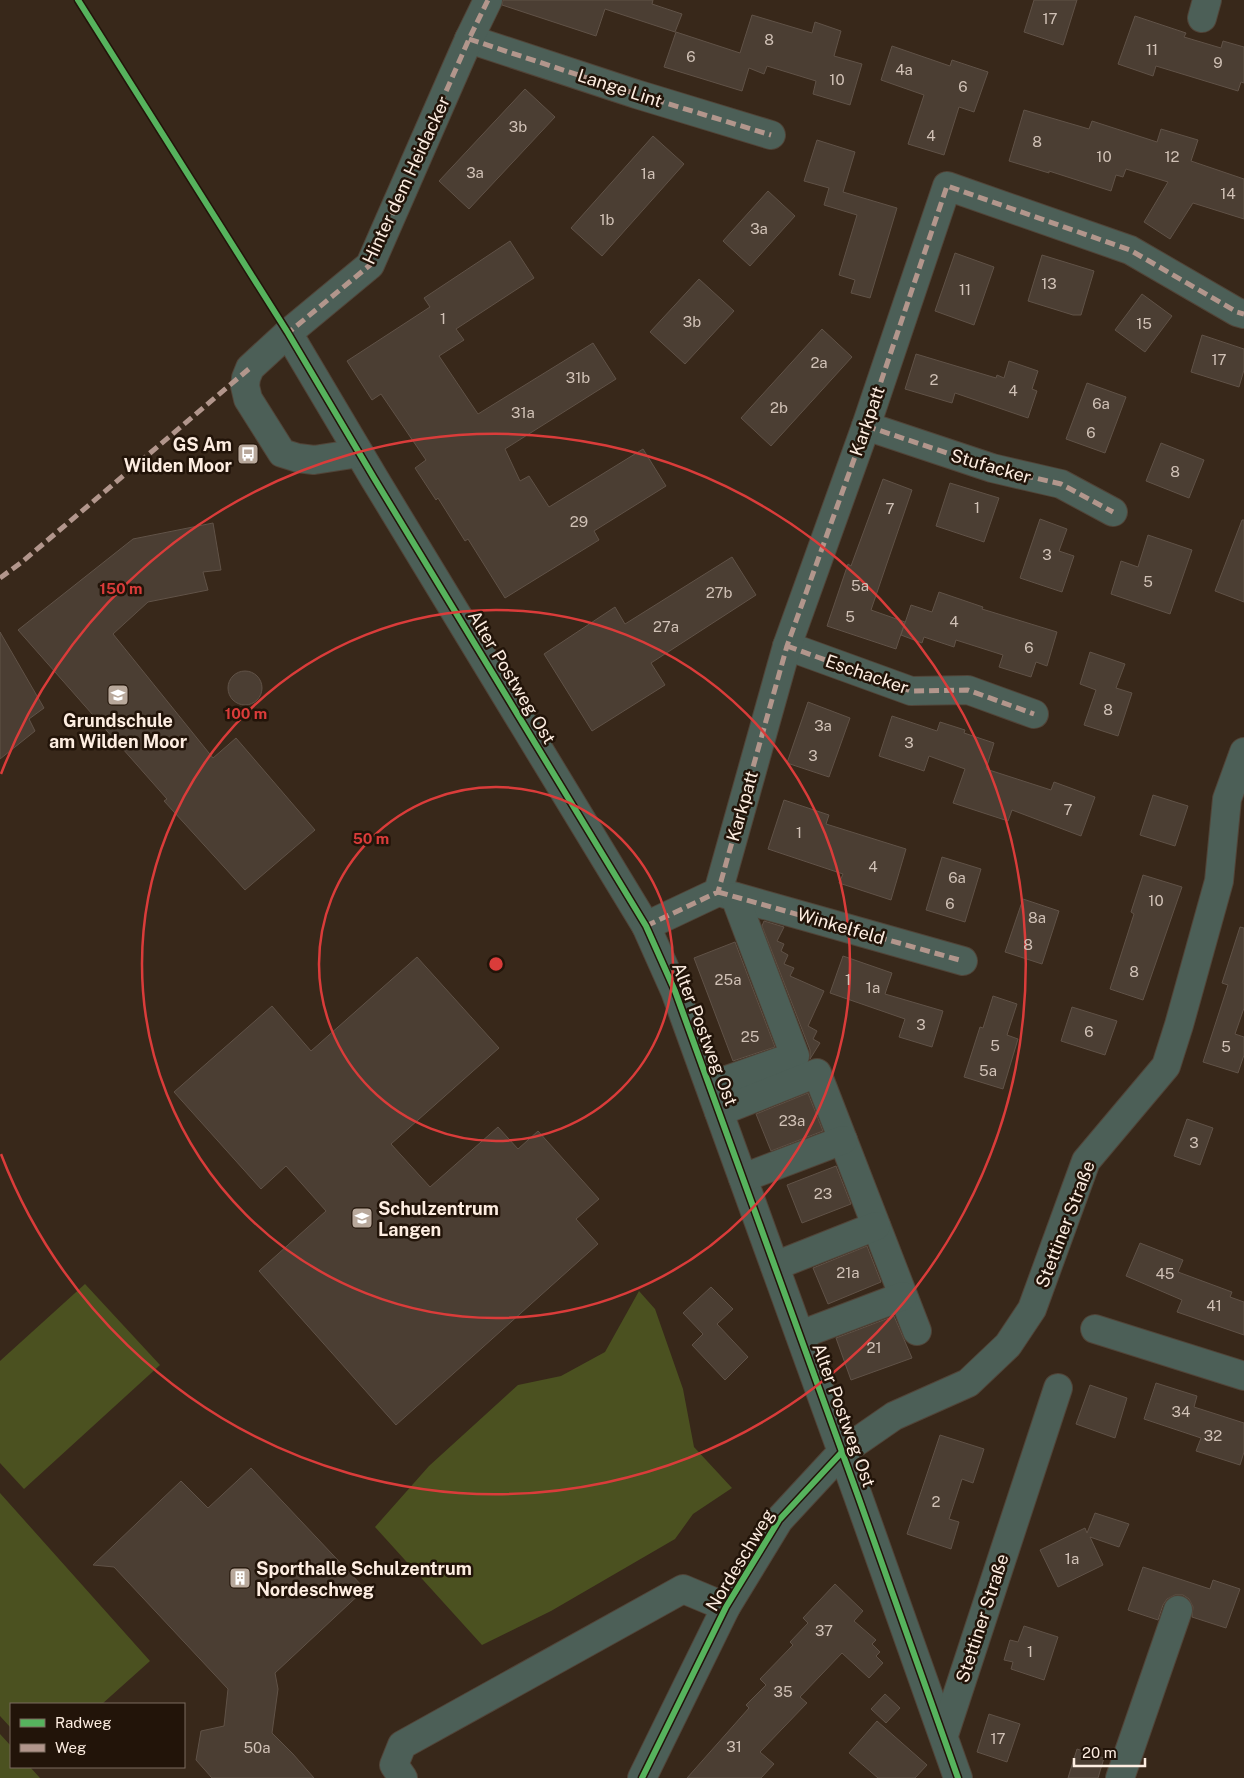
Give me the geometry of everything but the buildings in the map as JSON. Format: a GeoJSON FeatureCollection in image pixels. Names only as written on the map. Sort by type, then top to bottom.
{"type":"FeatureCollection","features":[{"type":"Feature","properties":{"kind":"street","name":"Hinter dem Heidacker"},"geometry":{"type":"LineString","coordinates":[[359,453],[314,460],[282,453],[248,399],[245,386],[246,378],[250,368],[288,333],[370,265],[488,0]]}},
{"type":"Feature","properties":{"kind":"street","name":"Lange Lint"},"geometry":{"type":"LineString","coordinates":[[469,39],[636,94],[771,135]]}},
{"type":"Feature","properties":{"kind":"street","name":"Karkpatt"},"geometry":{"type":"LineString","coordinates":[[726,894],[787,646],[866,426],[947,186],[1130,250],[1237,312],[1244,314]]}},
{"type":"Feature","properties":{"kind":"street","name":"Alter Postweg Ost"},"geometry":{"type":"LineString","coordinates":[[288,333],[646,926],[675,991],[710,1086],[944,1734],[958,1778]]}},
{"type":"Feature","properties":{"kind":"street","name":"Stufacker"},"geometry":{"type":"LineString","coordinates":[[866,426],[992,468],[1061,484],[1114,512]]}},
{"type":"Feature","properties":{"kind":"street","name":"Eschacker"},"geometry":{"type":"LineString","coordinates":[[787,646],[911,691],[968,690],[1034,714]]}},
{"type":"Feature","properties":{"kind":"street","name":"Stettiner Straße"},"geometry":{"type":"LineString","coordinates":[[842,1452],[894,1416],[968,1383],[1008,1345],[1032,1309],[1086,1161],[1166,1066],[1219,881],[1226,804],[1244,752]]}},
{"type":"Feature","properties":{"kind":"street"},"geometry":{"type":"LineString","coordinates":[[646,926],[726,894],[795,1056],[710,1086]]}},
{"type":"Feature","properties":{"kind":"street","name":"Winkelfeld"},"geometry":{"type":"LineString","coordinates":[[726,894],[963,961]]}},
{"type":"Feature","properties":{"kind":"street"},"geometry":{"type":"LineString","coordinates":[[719,1112],[817,1073],[916,1331]]}},
{"type":"Feature","properties":{"kind":"street"},"geometry":{"type":"LineString","coordinates":[[743,1178],[843,1140]]}},
{"type":"Feature","properties":{"kind":"street"},"geometry":{"type":"LineString","coordinates":[[775,1266],[876,1226]]}},
{"type":"Feature","properties":{"kind":"street"},"geometry":{"type":"LineString","coordinates":[[800,1335],[903,1296]]}},
{"type":"Feature","properties":{"kind":"street"},"geometry":{"type":"LineString","coordinates":[[1095,1329],[1244,1376]]}},
{"type":"Feature","properties":{"kind":"street","name":"Stettiner Straße"},"geometry":{"type":"LineString","coordinates":[[944,1734],[1058,1388]]}},
{"type":"Feature","properties":{"kind":"street","name":"Nordeschweg"},"geometry":{"type":"LineString","coordinates":[[642,1778],[726,1607],[779,1520],[842,1452]]}},
{"type":"Feature","properties":{"kind":"street"},"geometry":{"type":"LineString","coordinates":[[403,1778],[394,1765],[402,1745],[683,1589],[726,1607]]}},
{"type":"Feature","properties":{"kind":"street"},"geometry":{"type":"LineString","coordinates":[[1120,1778],[1178,1610]]}},
{"type":"Feature","properties":{"kind":"green space"},"geometry":{"type":"Polygon","coordinates":[[[85,1284],[160,1365],[24,1489],[0,1463],[0,1361],[85,1284]]]}},
{"type":"Feature","properties":{"kind":"green space"},"geometry":{"type":"Polygon","coordinates":[[[639,1291],[655,1309],[683,1389],[694,1447],[732,1488],[693,1514],[675,1539],[551,1611],[482,1645],[375,1527],[429,1466],[518,1385],[561,1376],[605,1352],[639,1291]]]}},
{"type":"Feature","properties":{"kind":"green space"},"geometry":{"type":"Polygon","coordinates":[[[0,1493],[150,1661],[103,1703],[10,1703],[10,1727],[0,1716],[0,1493]]]}},
{"type":"Feature","properties":{"kind":"green space"},"geometry":{"type":"Polygon","coordinates":[[[0,1734],[10,1745],[10,1768],[31,1768],[40,1778],[0,1778],[0,1734]]]}},
{"type":"Feature","properties":{"kind":"marked path"},"geometry":{"type":"LineString","coordinates":[[286,330],[288,333],[370,265],[488,0]]}},
{"type":"Feature","properties":{"kind":"marked path"},"geometry":{"type":"LineString","coordinates":[[469,39],[636,94],[771,135]]}},
{"type":"Feature","properties":{"kind":"marked path"},"geometry":{"type":"LineString","coordinates":[[646,926],[718,892],[787,646],[866,426],[947,186],[1130,250],[1237,312],[1244,314]]}},
{"type":"Feature","properties":{"kind":"marked path"},"geometry":{"type":"LineString","coordinates":[[0,578],[22,562],[250,368]]}},
{"type":"Feature","properties":{"kind":"marked path"},"geometry":{"type":"LineString","coordinates":[[866,426],[992,468],[1061,484],[1113,512]]}},
{"type":"Feature","properties":{"kind":"marked path"},"geometry":{"type":"LineString","coordinates":[[787,646],[911,691],[968,690],[1034,714]]}},
{"type":"Feature","properties":{"kind":"marked path"},"geometry":{"type":"LineString","coordinates":[[718,892],[963,961]]}},
{"type":"Feature","properties":{"kind":"cycle path"},"geometry":{"type":"LineString","coordinates":[[78,0],[288,333],[646,926],[675,991],[958,1778]]}},
{"type":"Feature","properties":{"kind":"cycle path"},"geometry":{"type":"LineString","coordinates":[[642,1778],[726,1607],[779,1520],[842,1452]]}},
{"type":"Feature","properties":{"kind":"place","name":"GS Am Wilden Moor"},"geometry":{"type":"Point","coordinates":[248,454]}},
{"type":"Feature","properties":{"kind":"place","name":"Grundschule am Wilden Moor"},"geometry":{"type":"Point","coordinates":[118,695]}},
{"type":"Feature","properties":{"kind":"place","name":"Schulzentrum Langen"},"geometry":{"type":"Point","coordinates":[362,1218]}},
{"type":"Feature","properties":{"kind":"place","name":"Sporthalle Schulzentrum Nordeschweg"},"geometry":{"type":"Point","coordinates":[240,1578]}}]}
